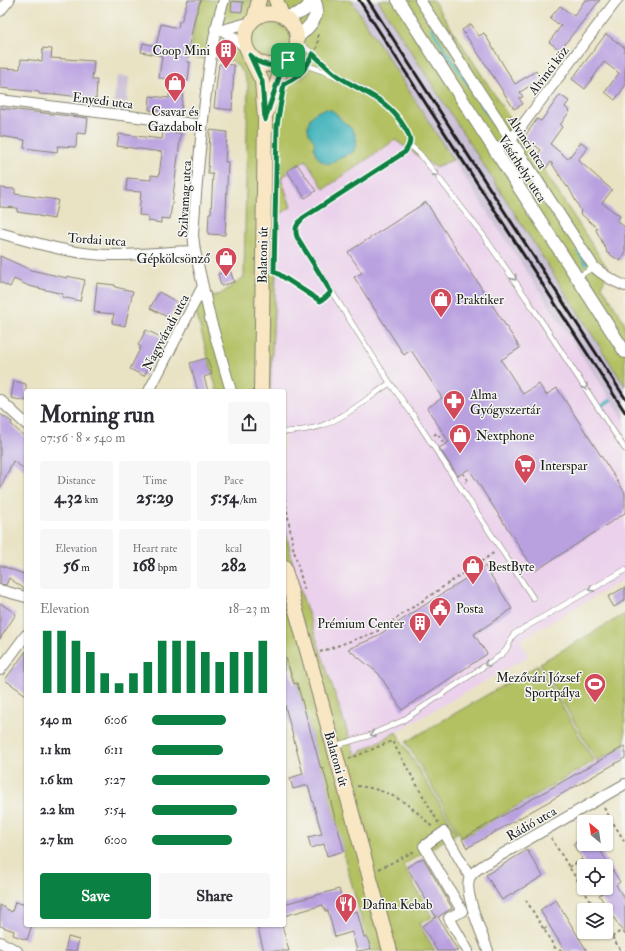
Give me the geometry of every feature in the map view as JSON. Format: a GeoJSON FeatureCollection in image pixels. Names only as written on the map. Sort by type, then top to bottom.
{"type":"FeatureCollection","features":[{"type":"Feature","properties":{"kind":"main road"},"geometry":{"type":"LineString","coordinates":[[259,0],[253,20],[245,34],[244,41],[248,51],[255,60],[269,66],[277,65],[286,61],[296,48],[298,39],[294,26],[284,16],[276,0]]}},
{"type":"Feature","properties":{"kind":"main road"},"geometry":{"type":"LineString","coordinates":[[253,20],[268,13],[275,13],[284,16]]}},
{"type":"Feature","properties":{"kind":"main road","name":"Balatoni út"},"geometry":{"type":"LineString","coordinates":[[248,51],[262,81],[265,120],[261,389]]}},
{"type":"Feature","properties":{"kind":"main road","name":"Balatoni út"},"geometry":{"type":"LineString","coordinates":[[265,120],[286,61]]}},
{"type":"Feature","properties":{"kind":"main road","name":"Balatoni út"},"geometry":{"type":"LineString","coordinates":[[286,573],[338,745],[344,784],[390,951]]}},
{"type":"Feature","properties":{"kind":"street"},"geometry":{"type":"LineString","coordinates":[[0,11],[9,0]]}},
{"type":"Feature","properties":{"kind":"street","name":"Szilvamag utca"},"geometry":{"type":"LineString","coordinates":[[224,0],[219,29],[211,47],[202,125],[193,235],[199,257],[203,286],[210,318],[230,389]]}},
{"type":"Feature","properties":{"kind":"street"},"geometry":{"type":"LineString","coordinates":[[284,16],[297,14],[307,9],[311,0]]}},
{"type":"Feature","properties":{"kind":"street"},"geometry":{"type":"LineString","coordinates":[[298,39],[313,21],[317,11],[317,4],[314,0]]}},
{"type":"Feature","properties":{"kind":"street","name":"Vásárhelyi utca"},"geometry":{"type":"LineString","coordinates":[[398,0],[625,352]]}},
{"type":"Feature","properties":{"kind":"street","name":"Alvinci utca"},"geometry":{"type":"LineString","coordinates":[[420,0],[594,267],[613,281],[625,286]]}},
{"type":"Feature","properties":{"kind":"street","name":"Alvinci köz"},"geometry":{"type":"LineString","coordinates":[[495,150],[512,140],[617,0]]}},
{"type":"Feature","properties":{"kind":"street"},"geometry":{"type":"LineString","coordinates":[[219,29],[253,20]]}},
{"type":"Feature","properties":{"kind":"street"},"geometry":{"type":"LineString","coordinates":[[219,29],[248,51]]}},
{"type":"Feature","properties":{"kind":"street","name":"Enyedi utca"},"geometry":{"type":"LineString","coordinates":[[0,100],[202,125]]}},
{"type":"Feature","properties":{"kind":"street","name":"Tordai utca"},"geometry":{"type":"LineString","coordinates":[[0,233],[61,249],[96,254],[199,257]]}},
{"type":"Feature","properties":{"kind":"street","name":"Nagyváradi utca"},"geometry":{"type":"LineString","coordinates":[[150,389],[203,286]]}},
{"type":"Feature","properties":{"kind":"street"},"geometry":{"type":"LineString","coordinates":[[0,400],[24,422]]}},
{"type":"Feature","properties":{"kind":"street"},"geometry":{"type":"LineString","coordinates":[[0,590],[24,596]]}},
{"type":"Feature","properties":{"kind":"street"},"geometry":{"type":"LineString","coordinates":[[0,670],[24,638]]}},
{"type":"Feature","properties":{"kind":"street","name":"Rádió utca"},"geometry":{"type":"LineString","coordinates":[[470,877],[478,868],[625,784]]}},
{"type":"Feature","properties":{"kind":"street"},"geometry":{"type":"LineString","coordinates":[[468,951],[449,918],[462,911],[424,846],[441,834],[470,877],[469,896],[488,951]]}},
{"type":"Feature","properties":{"kind":"street"},"geometry":{"type":"LineString","coordinates":[[459,906],[469,896]]}},
{"type":"Feature","properties":{"kind":"street"},"geometry":{"type":"LineString","coordinates":[[0,942],[17,951]]}},
{"type":"Feature","properties":{"kind":"lane"},"geometry":{"type":"LineString","coordinates":[[298,39],[340,78]]}},
{"type":"Feature","properties":{"kind":"lane"},"geometry":{"type":"LineString","coordinates":[[286,61],[307,65],[340,78],[374,96],[399,117],[410,138],[410,146],[405,152],[303,218],[295,230],[297,237],[331,292],[533,598]]}},
{"type":"Feature","properties":{"kind":"lane"},"geometry":{"type":"LineString","coordinates":[[410,146],[420,154],[483,234],[528,298],[625,449]]}},
{"type":"Feature","properties":{"kind":"lane"},"geometry":{"type":"LineString","coordinates":[[577,278],[594,267]]}},
{"type":"Feature","properties":{"kind":"lane"},"geometry":{"type":"LineString","coordinates":[[286,432],[320,427],[336,420],[390,383]]}},
{"type":"Feature","properties":{"kind":"lane"},"geometry":{"type":"LineString","coordinates":[[338,745],[368,736],[402,721],[500,655],[506,650],[514,634],[625,570]]}},
{"type":"Feature","properties":{"kind":"path"},"geometry":{"type":"LineString","coordinates":[[313,21],[319,33],[318,46],[313,54]]}},
{"type":"Feature","properties":{"kind":"path"},"geometry":{"type":"LineString","coordinates":[[289,82],[304,71],[307,65]]}},
{"type":"Feature","properties":{"kind":"path"},"geometry":{"type":"LineString","coordinates":[[274,278],[274,271],[320,301],[331,292]]}},
{"type":"Feature","properties":{"kind":"path"},"geometry":{"type":"LineString","coordinates":[[320,652],[376,632],[500,549]]}},
{"type":"Feature","properties":{"kind":"path"},"geometry":{"type":"LineString","coordinates":[[343,762],[392,741],[441,834]]}},
{"type":"Feature","properties":{"kind":"path"},"geometry":{"type":"LineString","coordinates":[[344,784],[368,787],[396,797],[418,812],[441,834]]}},
{"type":"Feature","properties":{"kind":"path"},"geometry":{"type":"LineString","coordinates":[[601,803],[625,842]]}},
{"type":"Feature","properties":{"kind":"path"},"geometry":{"type":"LineString","coordinates":[[548,833],[577,880]]}},
{"type":"Feature","properties":{"kind":"path"},"geometry":{"type":"LineString","coordinates":[[369,872],[385,867],[424,846]]}},
{"type":"Feature","properties":{"kind":"path"},"geometry":{"type":"LineString","coordinates":[[569,867],[577,862]]}},
{"type":"Feature","properties":{"kind":"path"},"geometry":{"type":"LineString","coordinates":[[526,900],[558,951],[563,948]]}},
{"type":"Feature","properties":{"kind":"path"},"geometry":{"type":"LineString","coordinates":[[544,929],[549,925]]}},
{"type":"Feature","properties":{"kind":"path"},"geometry":{"type":"LineString","coordinates":[[613,936],[622,930]]}},
{"type":"Feature","properties":{"kind":"path"},"geometry":{"type":"LineString","coordinates":[[613,939],[621,951]]}},
{"type":"Feature","properties":{"kind":"shaded area"},"geometry":{"type":"Polygon","coordinates":[[[351,0],[378,0],[625,386],[625,421],[453,160],[351,0]]]}},
{"type":"Feature","properties":{"kind":"shaded area"},"geometry":{"type":"Polygon","coordinates":[[[117,76],[129,77],[127,103],[114,102],[117,76]]]}},
{"type":"Feature","properties":{"kind":"shaded area"},"geometry":{"type":"Polygon","coordinates":[[[395,140],[435,167],[453,160],[625,421],[625,579],[520,640],[528,656],[355,756],[294,571],[286,531],[286,389],[270,389],[279,215],[291,207],[281,178],[306,160],[325,189],[395,140]]]}},
{"type":"Feature","properties":{"kind":"green space"},"geometry":{"type":"Polygon","coordinates":[[[202,0],[351,0],[453,160],[435,167],[395,140],[324,189],[306,160],[281,178],[291,207],[279,215],[270,389],[216,389],[193,301],[221,294],[244,277],[248,84],[243,72],[233,61],[190,57],[195,18],[202,0]]]}},
{"type":"Feature","properties":{"kind":"green space"},"geometry":{"type":"Polygon","coordinates":[[[378,0],[433,0],[608,269],[602,286],[625,323],[625,386],[378,0]]]}},
{"type":"Feature","properties":{"kind":"green space"},"geometry":{"type":"Polygon","coordinates":[[[286,531],[294,571],[355,755],[396,732],[457,833],[403,865],[432,917],[419,924],[435,951],[370,951],[286,643],[286,531]]]}},
{"type":"Feature","properties":{"kind":"green space","name":"Mezővári József Sportpálya"},"geometry":{"type":"Polygon","coordinates":[[[625,614],[625,745],[597,761],[540,663],[625,614]]]}},
{"type":"Feature","properties":{"kind":"green space"},"geometry":{"type":"Polygon","coordinates":[[[538,665],[594,761],[462,838],[406,742],[538,665]]]}},
{"type":"Feature","properties":{"kind":"water"},"geometry":{"type":"Polygon","coordinates":[[[326,109],[335,112],[345,123],[349,125],[354,132],[356,139],[356,145],[353,152],[328,164],[323,162],[317,156],[314,148],[314,142],[309,135],[308,129],[309,120],[311,117],[317,112],[326,109]]]}},
{"type":"Feature","properties":{"kind":"building"},"geometry":{"type":"Polygon","coordinates":[[[188,0],[201,0],[195,17],[189,45],[187,62],[190,62],[188,81],[184,80],[181,113],[149,110],[150,96],[169,98],[170,79],[159,78],[162,56],[141,52],[143,43],[156,46],[161,24],[178,28],[179,21],[181,22],[188,0]]]}},
{"type":"Feature","properties":{"kind":"building"},"geometry":{"type":"Polygon","coordinates":[[[585,0],[600,0],[560,50],[549,42],[561,26],[550,18],[560,6],[574,16],[585,0]]]}},
{"type":"Feature","properties":{"kind":"building"},"geometry":{"type":"Polygon","coordinates":[[[232,1],[243,2],[242,12],[231,11],[232,1]]]}},
{"type":"Feature","properties":{"kind":"building"},"geometry":{"type":"Polygon","coordinates":[[[471,24],[479,36],[484,33],[515,84],[536,71],[541,79],[520,92],[523,97],[519,98],[523,104],[514,109],[462,30],[471,24]]]}},
{"type":"Feature","properties":{"kind":"building"},"geometry":{"type":"Polygon","coordinates":[[[606,34],[625,48],[625,86],[615,100],[605,92],[619,73],[604,62],[585,89],[572,79],[606,34]]]}},
{"type":"Feature","properties":{"kind":"building"},"geometry":{"type":"Polygon","coordinates":[[[43,48],[52,49],[51,58],[94,61],[92,80],[97,80],[96,99],[55,94],[39,94],[39,92],[0,88],[0,68],[20,69],[21,59],[42,61],[43,48]]]}},
{"type":"Feature","properties":{"kind":"building"},"geometry":{"type":"Polygon","coordinates":[[[219,64],[234,65],[232,110],[214,108],[219,64]]]}},
{"type":"Feature","properties":{"kind":"building"},"geometry":{"type":"Polygon","coordinates":[[[560,95],[569,101],[565,107],[570,111],[560,125],[562,127],[550,144],[568,159],[581,142],[588,147],[578,160],[612,190],[602,203],[620,216],[617,221],[625,227],[625,254],[620,261],[606,252],[607,251],[596,230],[597,228],[580,213],[581,211],[568,186],[567,187],[551,162],[546,168],[534,158],[541,150],[524,137],[537,119],[541,121],[560,95]]]}},
{"type":"Feature","properties":{"kind":"building"},"geometry":{"type":"Polygon","coordinates":[[[0,108],[88,118],[86,134],[77,133],[76,147],[58,146],[57,152],[24,148],[25,140],[0,136],[0,108]]]}},
{"type":"Feature","properties":{"kind":"building"},"geometry":{"type":"Polygon","coordinates":[[[210,130],[227,132],[225,162],[228,162],[225,235],[208,234],[209,213],[211,213],[213,174],[208,174],[210,130]]]}},
{"type":"Feature","properties":{"kind":"building"},"geometry":{"type":"Polygon","coordinates":[[[163,131],[181,133],[170,219],[161,218],[161,223],[148,221],[148,216],[139,215],[141,192],[126,191],[127,178],[151,180],[151,175],[159,176],[162,152],[117,146],[119,134],[162,139],[163,131]]]}},
{"type":"Feature","properties":{"kind":"building"},"geometry":{"type":"Polygon","coordinates":[[[297,164],[316,191],[305,198],[287,171],[297,164]]]}},
{"type":"Feature","properties":{"kind":"building"},"geometry":{"type":"Polygon","coordinates":[[[0,188],[15,189],[15,194],[58,200],[54,219],[17,212],[18,208],[0,207],[0,188]]]}},
{"type":"Feature","properties":{"kind":"building"},"geometry":{"type":"Polygon","coordinates":[[[426,202],[520,348],[501,360],[523,394],[539,384],[546,395],[557,388],[625,493],[625,513],[535,571],[469,469],[458,476],[439,448],[449,442],[427,408],[442,398],[411,350],[404,355],[354,277],[362,273],[348,252],[426,202]]]}},
{"type":"Feature","properties":{"kind":"building"},"geometry":{"type":"Polygon","coordinates":[[[0,256],[31,270],[67,278],[67,276],[85,280],[80,301],[62,297],[63,294],[29,286],[14,279],[10,287],[0,282],[0,256]]]}},
{"type":"Feature","properties":{"kind":"building","name":"Gépkölcsönző"},"geometry":{"type":"Polygon","coordinates":[[[230,270],[234,282],[221,286],[218,274],[230,270]]]}},
{"type":"Feature","properties":{"kind":"building"},"geometry":{"type":"Polygon","coordinates":[[[97,283],[115,285],[115,287],[133,291],[125,326],[112,323],[114,314],[94,312],[97,283]]]}},
{"type":"Feature","properties":{"kind":"building"},"geometry":{"type":"Polygon","coordinates":[[[159,292],[177,302],[169,318],[150,308],[159,292]]]}},
{"type":"Feature","properties":{"kind":"building"},"geometry":{"type":"Polygon","coordinates":[[[146,330],[163,338],[144,376],[130,369],[141,347],[138,345],[146,330]]]}},
{"type":"Feature","properties":{"kind":"building"},"geometry":{"type":"Polygon","coordinates":[[[207,358],[212,374],[204,377],[207,389],[197,389],[190,363],[207,358]]]}},
{"type":"Feature","properties":{"kind":"building"},"geometry":{"type":"Polygon","coordinates":[[[14,381],[26,384],[26,389],[24,389],[24,401],[11,398],[14,381]]]}},
{"type":"Feature","properties":{"kind":"building"},"geometry":{"type":"Polygon","coordinates":[[[0,414],[12,422],[11,424],[24,436],[24,469],[13,461],[0,489],[0,414]]]}},
{"type":"Feature","properties":{"kind":"building"},"geometry":{"type":"Polygon","coordinates":[[[0,565],[24,574],[24,589],[9,578],[6,585],[0,584],[0,565]]]}},
{"type":"Feature","properties":{"kind":"building","name":"Prémium Center"},"geometry":{"type":"Polygon","coordinates":[[[485,566],[512,609],[474,634],[487,654],[402,710],[379,674],[348,649],[374,638],[485,566]]]}},
{"type":"Feature","properties":{"kind":"building"},"geometry":{"type":"Polygon","coordinates":[[[625,587],[625,600],[614,607],[608,597],[625,587]]]}},
{"type":"Feature","properties":{"kind":"building"},"geometry":{"type":"Polygon","coordinates":[[[0,603],[16,614],[0,639],[0,603]]]}},
{"type":"Feature","properties":{"kind":"building"},"geometry":{"type":"Polygon","coordinates":[[[24,654],[24,694],[5,680],[24,654]]]}},
{"type":"Feature","properties":{"kind":"building"},"geometry":{"type":"Polygon","coordinates":[[[286,658],[294,684],[297,683],[321,769],[323,768],[344,851],[327,856],[324,844],[311,848],[308,837],[322,834],[308,785],[293,789],[290,778],[303,774],[286,710],[286,658]]]}},
{"type":"Feature","properties":{"kind":"building"},"geometry":{"type":"Polygon","coordinates":[[[625,746],[625,758],[467,848],[462,839],[625,746]]]}},
{"type":"Feature","properties":{"kind":"building"},"geometry":{"type":"Polygon","coordinates":[[[577,841],[577,850],[573,844],[577,841]]]}},
{"type":"Feature","properties":{"kind":"building"},"geometry":{"type":"Polygon","coordinates":[[[527,850],[543,876],[502,900],[486,875],[527,850]]]}},
{"type":"Feature","properties":{"kind":"building"},"geometry":{"type":"Polygon","coordinates":[[[577,851],[600,851],[605,859],[583,859],[577,851]]]}},
{"type":"Feature","properties":{"kind":"building"},"geometry":{"type":"Polygon","coordinates":[[[423,858],[452,908],[438,917],[458,951],[437,951],[422,926],[436,917],[407,867],[423,858]]]}},
{"type":"Feature","properties":{"kind":"building"},"geometry":{"type":"Polygon","coordinates":[[[613,871],[620,882],[616,885],[625,900],[625,935],[613,917],[613,903],[604,903],[599,895],[613,895],[613,871]]]}},
{"type":"Feature","properties":{"kind":"building"},"geometry":{"type":"Polygon","coordinates":[[[339,889],[346,914],[357,911],[364,937],[367,937],[371,949],[357,951],[352,932],[335,937],[328,911],[325,911],[323,905],[286,915],[286,903],[339,889]]]}},
{"type":"Feature","properties":{"kind":"building"},"geometry":{"type":"Polygon","coordinates":[[[556,900],[577,935],[577,939],[580,939],[587,951],[565,951],[540,910],[556,900]]]}},
{"type":"Feature","properties":{"kind":"building"},"geometry":{"type":"Polygon","coordinates":[[[15,902],[24,904],[24,927],[31,927],[27,940],[13,935],[14,931],[0,926],[0,905],[12,912],[15,902]]]}},
{"type":"Feature","properties":{"kind":"building"},"geometry":{"type":"Polygon","coordinates":[[[258,927],[283,927],[289,951],[264,951],[258,927]]]}},
{"type":"Feature","properties":{"kind":"building"},"geometry":{"type":"Polygon","coordinates":[[[68,937],[79,940],[76,951],[65,951],[68,937]]]}},
{"type":"Feature","properties":{"kind":"waterway"},"geometry":{"type":"LineString","coordinates":[[431,28],[503,138]]}},
{"type":"Feature","properties":{"kind":"waterway"},"geometry":{"type":"LineString","coordinates":[[578,252],[586,264]]}},
{"type":"Feature","properties":{"kind":"waterway"},"geometry":{"type":"LineString","coordinates":[[602,406],[611,400]]}},
{"type":"Feature","properties":{"kind":"railway"},"geometry":{"type":"LineString","coordinates":[[359,0],[625,412]]}},
{"type":"Feature","properties":{"kind":"railway"},"geometry":{"type":"LineString","coordinates":[[368,0],[625,398]]}},
{"type":"Feature","properties":{"kind":"place","name":"Coop Mini"},"geometry":{"type":"Point","coordinates":[226,70]}},
{"type":"Feature","properties":{"kind":"place","name":"Csavar és Gazdabolt"},"geometry":{"type":"Point","coordinates":[175,102]}},
{"type":"Feature","properties":{"kind":"place","name":"Gépkölcsönző"},"geometry":{"type":"Point","coordinates":[226,278]}},
{"type":"Feature","properties":{"kind":"place","name":"Praktiker"},"geometry":{"type":"Point","coordinates":[441,318]}},
{"type":"Feature","properties":{"kind":"place","name":"Alma Gyógyszertár"},"geometry":{"type":"Point","coordinates":[454,420]}},
{"type":"Feature","properties":{"kind":"place","name":"Nextphone"},"geometry":{"type":"Point","coordinates":[460,454]}},
{"type":"Feature","properties":{"kind":"place","name":"Interspar"},"geometry":{"type":"Point","coordinates":[525,484]}},
{"type":"Feature","properties":{"kind":"place","name":"BestByte"},"geometry":{"type":"Point","coordinates":[473,586]}},
{"type":"Feature","properties":{"kind":"place","name":"Posta"},"geometry":{"type":"Point","coordinates":[440,628]}},
{"type":"Feature","properties":{"kind":"place","name":"Prémium Center"},"geometry":{"type":"Point","coordinates":[420,642]}},
{"type":"Feature","properties":{"kind":"place","name":"Mezővári József Sportpálya"},"geometry":{"type":"Point","coordinates":[595,704]}},
{"type":"Feature","properties":{"kind":"place","name":"Dafina Kebab"},"geometry":{"type":"Point","coordinates":[346,924]}},
{"type":"Feature","properties":{"kind":"route"},"geometry":{"type":"LineString","coordinates":[[288,60],[284,62],[265,120],[262,81],[250,55],[255,60],[269,66],[277,65],[288,60],[307,65],[304,71],[294,79],[284,84],[277,125],[274,271],[320,301],[331,292],[297,237],[295,230],[298,224],[303,218],[405,152],[410,146],[410,138],[399,117],[391,109],[374,96],[340,78],[313,54],[307,65],[288,60]]}}]}
